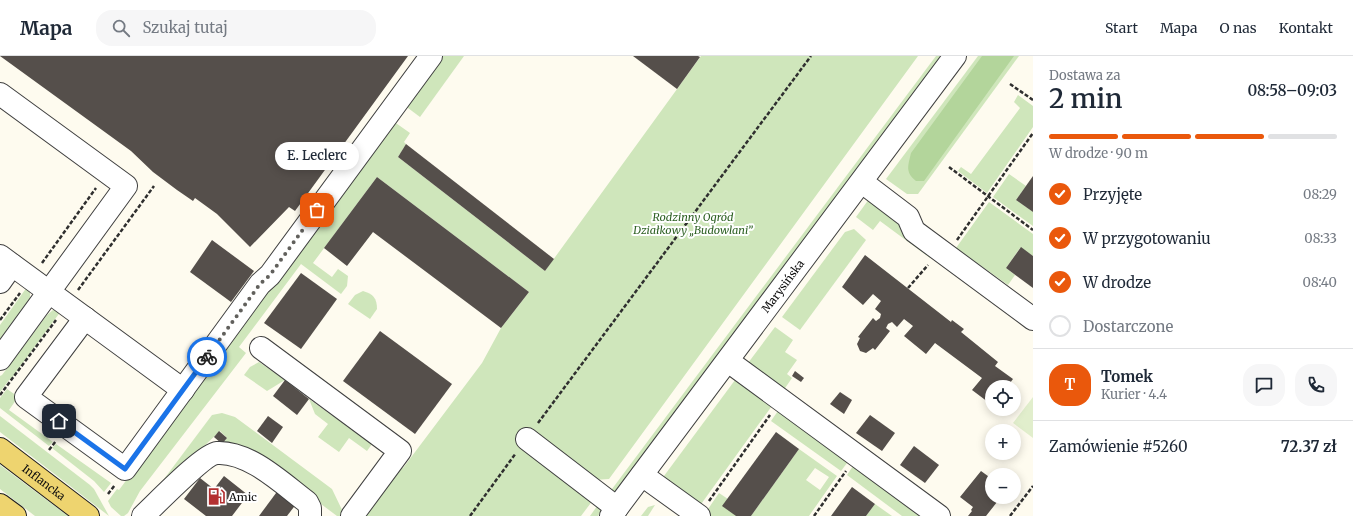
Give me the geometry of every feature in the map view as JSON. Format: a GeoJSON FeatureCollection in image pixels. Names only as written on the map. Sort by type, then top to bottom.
{"type":"FeatureCollection","features":[{"type":"Feature","properties":{"kind":"main road","name":"Inflancka"},"geometry":{"type":"LineString","coordinates":[[0,449],[88,516]]}},
{"type":"Feature","properties":{"kind":"main road"},"geometry":{"type":"LineString","coordinates":[[0,505],[15,516]]}},
{"type":"Feature","properties":{"kind":"street"},"geometry":{"type":"LineString","coordinates":[[84,318],[26,397],[125,469],[260,284],[270,275],[431,56]]}},
{"type":"Feature","properties":{"kind":"street","name":"Marysińska"},"geometry":{"type":"LineString","coordinates":[[614,512],[955,56]]}},
{"type":"Feature","properties":{"kind":"street"},"geometry":{"type":"LineString","coordinates":[[0,94],[126,186],[0,359]]}},
{"type":"Feature","properties":{"kind":"street"},"geometry":{"type":"LineString","coordinates":[[862,182],[908,217],[914,231],[939,258],[1033,319]]}},
{"type":"Feature","properties":{"kind":"street"},"geometry":{"type":"LineString","coordinates":[[4,268],[31,278],[183,390]]}},
{"type":"Feature","properties":{"kind":"street"},"geometry":{"type":"LineString","coordinates":[[261,348],[400,451],[352,516]]}},
{"type":"Feature","properties":{"kind":"street"},"geometry":{"type":"LineString","coordinates":[[728,361],[939,516]]}},
{"type":"Feature","properties":{"kind":"street"},"geometry":{"type":"LineString","coordinates":[[527,439],[614,512]]}},
{"type":"Feature","properties":{"kind":"street"},"geometry":{"type":"LineString","coordinates":[[143,516],[199,464],[216,453],[237,455],[255,463],[307,502],[310,508],[310,516]]}},
{"type":"Feature","properties":{"kind":"street"},"geometry":{"type":"LineString","coordinates":[[642,475],[699,516]]}},
{"type":"Feature","properties":{"kind":"path"},"geometry":{"type":"LineString","coordinates":[[470,516],[811,56]]}},
{"type":"Feature","properties":{"kind":"path"},"geometry":{"type":"LineString","coordinates":[[1010,84],[1033,100]]}},
{"type":"Feature","properties":{"kind":"path"},"geometry":{"type":"LineString","coordinates":[[908,288],[939,258],[988,197],[1033,134]]}},
{"type":"Feature","properties":{"kind":"path"},"geometry":{"type":"LineString","coordinates":[[949,167],[1033,230]]}},
{"type":"Feature","properties":{"kind":"path"},"geometry":{"type":"LineString","coordinates":[[0,320],[108,173]]}},
{"type":"Feature","properties":{"kind":"path"},"geometry":{"type":"LineString","coordinates":[[699,516],[781,400]]}},
{"type":"Feature","properties":{"kind":"path"},"geometry":{"type":"LineString","coordinates":[[814,516],[856,455]]}},
{"type":"Feature","properties":{"kind":"path"},"geometry":{"type":"LineString","coordinates":[[108,494],[114,486]]}},
{"type":"Feature","properties":{"kind":"path"},"geometry":{"type":"LineString","coordinates":[[1010,516],[1033,486]]}},
{"type":"Feature","properties":{"kind":"green space"},"geometry":{"type":"Polygon","coordinates":[[[440,56],[464,56],[420,117],[404,105],[440,56]]]}},
{"type":"Feature","properties":{"kind":"green space","name":"Rodzinny Ogród Działkowy „Budowlani”"},"geometry":{"type":"Polygon","coordinates":[[[701,56],[918,56],[609,479],[593,480],[593,500],[581,516],[364,516],[398,469],[403,468],[482,363],[501,328],[529,292],[377,177],[313,263],[332,277],[338,269],[348,276],[347,286],[341,294],[301,264],[239,347],[246,353],[140,491],[128,513],[121,516],[111,507],[108,501],[117,489],[119,490],[393,121],[410,133],[404,142],[406,144],[398,157],[545,271],[701,56]]]}},
{"type":"Feature","properties":{"kind":"green space"},"geometry":{"type":"Polygon","coordinates":[[[936,56],[945,56],[614,495],[609,493],[936,56]]]}},
{"type":"Feature","properties":{"kind":"green space"},"geometry":{"type":"Polygon","coordinates":[[[978,56],[1019,56],[918,194],[907,194],[886,179],[978,56]]]}},
{"type":"Feature","properties":{"kind":"green space"},"geometry":{"type":"Polygon","coordinates":[[[982,56],[1014,56],[924,181],[916,181],[910,175],[908,168],[911,153],[982,56]]]}},
{"type":"Feature","properties":{"kind":"green space"},"geometry":{"type":"Polygon","coordinates":[[[1018,95],[1033,106],[1033,127],[987,193],[958,171],[961,167],[971,174],[1020,108],[1014,102],[1018,95]]]}},
{"type":"Feature","properties":{"kind":"green space"},"geometry":{"type":"Polygon","coordinates":[[[1009,174],[1026,186],[1016,200],[1033,212],[1033,226],[993,197],[1009,174]]]}},
{"type":"Feature","properties":{"kind":"green space"},"geometry":{"type":"Polygon","coordinates":[[[869,199],[934,253],[930,258],[880,221],[873,230],[856,217],[869,199]]]}},
{"type":"Feature","properties":{"kind":"green space"},"geometry":{"type":"Polygon","coordinates":[[[989,202],[1033,234],[1033,256],[1020,248],[1006,268],[1015,275],[1008,285],[956,248],[989,202]]]}},
{"type":"Feature","properties":{"kind":"green space"},"geometry":{"type":"Polygon","coordinates":[[[854,229],[866,240],[800,330],[782,317],[845,232],[854,229]]]}},
{"type":"Feature","properties":{"kind":"green space"},"geometry":{"type":"Polygon","coordinates":[[[27,287],[30,291],[30,298],[0,339],[0,325],[27,287]]]}},
{"type":"Feature","properties":{"kind":"green space"},"geometry":{"type":"Polygon","coordinates":[[[363,291],[372,295],[376,302],[377,309],[370,319],[348,304],[355,295],[363,291]]]}},
{"type":"Feature","properties":{"kind":"green space"},"geometry":{"type":"Polygon","coordinates":[[[53,310],[61,311],[0,392],[0,376],[47,315],[53,310]]]}},
{"type":"Feature","properties":{"kind":"green space"},"geometry":{"type":"Polygon","coordinates":[[[775,327],[793,340],[785,352],[797,360],[787,374],[792,378],[781,394],[745,367],[775,327]]]}},
{"type":"Feature","properties":{"kind":"green space"},"geometry":{"type":"Polygon","coordinates":[[[259,362],[285,380],[267,391],[244,375],[250,367],[259,362]]]}},
{"type":"Feature","properties":{"kind":"green space"},"geometry":{"type":"Polygon","coordinates":[[[731,375],[660,469],[661,464],[727,376],[731,375]]]}},
{"type":"Feature","properties":{"kind":"green space"},"geometry":{"type":"Polygon","coordinates":[[[738,376],[774,403],[699,507],[661,480],[738,376]]]}},
{"type":"Feature","properties":{"kind":"green space"},"geometry":{"type":"Polygon","coordinates":[[[7,389],[17,396],[9,410],[53,442],[49,446],[0,408],[0,398],[7,389]]]}},
{"type":"Feature","properties":{"kind":"green space"},"geometry":{"type":"Polygon","coordinates":[[[1033,397],[1033,438],[1021,429],[1021,424],[1013,423],[1018,416],[1021,416],[1021,413],[1033,397]]]}},
{"type":"Feature","properties":{"kind":"green space"},"geometry":{"type":"Polygon","coordinates":[[[309,399],[372,444],[367,451],[349,438],[339,452],[318,437],[328,424],[315,414],[309,399]]]}},
{"type":"Feature","properties":{"kind":"green space"},"geometry":{"type":"Polygon","coordinates":[[[780,408],[850,459],[841,471],[771,421],[780,408]]]}},
{"type":"Feature","properties":{"kind":"green space"},"geometry":{"type":"Polygon","coordinates":[[[222,413],[235,417],[332,489],[344,514],[342,516],[337,516],[257,456],[222,444],[227,438],[220,431],[163,485],[161,483],[212,415],[222,413]]]}},
{"type":"Feature","properties":{"kind":"green space"},"geometry":{"type":"Polygon","coordinates":[[[0,416],[90,485],[94,489],[109,516],[0,432],[0,416]]]}},
{"type":"Feature","properties":{"kind":"green space"},"geometry":{"type":"Polygon","coordinates":[[[56,444],[111,483],[104,492],[94,481],[52,448],[56,444]]]}},
{"type":"Feature","properties":{"kind":"green space"},"geometry":{"type":"Polygon","coordinates":[[[799,449],[837,476],[809,516],[751,516],[799,449]],[[815,468],[806,480],[820,490],[829,477],[815,468]]]}},
{"type":"Feature","properties":{"kind":"green space"},"geometry":{"type":"Polygon","coordinates":[[[855,463],[923,516],[902,516],[847,475],[855,463]]]}},
{"type":"Feature","properties":{"kind":"green space"},"geometry":{"type":"Polygon","coordinates":[[[0,465],[68,516],[35,516],[0,489],[0,465]]]}},
{"type":"Feature","properties":{"kind":"green space"},"geometry":{"type":"Polygon","coordinates":[[[719,493],[728,499],[736,516],[711,516],[706,512],[719,493]]]}},
{"type":"Feature","properties":{"kind":"green space"},"geometry":{"type":"Polygon","coordinates":[[[600,502],[605,507],[598,516],[590,516],[600,502]]]}},
{"type":"Feature","properties":{"kind":"green space"},"geometry":{"type":"Polygon","coordinates":[[[875,504],[892,516],[866,516],[875,504]]]}},
{"type":"Feature","properties":{"kind":"green space"},"geometry":{"type":"Polygon","coordinates":[[[655,505],[648,516],[641,516],[648,507],[655,505]]]}},
{"type":"Feature","properties":{"kind":"building"},"geometry":{"type":"Polygon","coordinates":[[[0,56],[408,56],[295,211],[289,207],[250,247],[217,214],[195,198],[193,201],[177,190],[153,172],[131,151],[0,56]]]}},
{"type":"Feature","properties":{"kind":"building"},"geometry":{"type":"Polygon","coordinates":[[[633,56],[698,56],[700,57],[677,89],[633,56]]]}},
{"type":"Feature","properties":{"kind":"building"},"geometry":{"type":"Polygon","coordinates":[[[406,144],[554,259],[545,271],[398,157],[406,144]]]}},
{"type":"Feature","properties":{"kind":"building"},"geometry":{"type":"Polygon","coordinates":[[[1033,176],[1033,212],[1016,200],[1033,176]]]}},
{"type":"Feature","properties":{"kind":"building"},"geometry":{"type":"Polygon","coordinates":[[[377,177],[529,292],[501,328],[373,232],[347,266],[324,248],[377,177]]]}},
{"type":"Feature","properties":{"kind":"building"},"geometry":{"type":"Polygon","coordinates":[[[212,240],[254,271],[231,302],[190,272],[212,240]]]}},
{"type":"Feature","properties":{"kind":"building"},"geometry":{"type":"Polygon","coordinates":[[[1021,247],[1033,256],[1033,288],[1006,268],[1021,247]]]}},
{"type":"Feature","properties":{"kind":"building"},"geometry":{"type":"Polygon","coordinates":[[[865,255],[951,322],[952,320],[964,329],[961,332],[998,362],[995,366],[1013,379],[985,380],[985,400],[972,390],[982,378],[935,343],[926,354],[904,336],[913,326],[904,319],[897,327],[892,322],[888,324],[886,328],[890,331],[875,350],[873,348],[866,353],[860,351],[857,344],[860,338],[858,337],[873,318],[876,321],[880,318],[881,314],[875,309],[881,301],[873,294],[863,305],[842,287],[865,255]]]}},
{"type":"Feature","properties":{"kind":"building"},"geometry":{"type":"Polygon","coordinates":[[[301,273],[337,299],[301,349],[264,323],[301,273]]]}},
{"type":"Feature","properties":{"kind":"building"},"geometry":{"type":"Polygon","coordinates":[[[380,331],[452,384],[415,434],[343,381],[380,331]]]}},
{"type":"Feature","properties":{"kind":"building"},"geometry":{"type":"Polygon","coordinates":[[[795,371],[804,378],[801,382],[792,376],[795,371]]]}},
{"type":"Feature","properties":{"kind":"building"},"geometry":{"type":"Polygon","coordinates":[[[285,380],[309,399],[297,415],[273,396],[285,380]]]}},
{"type":"Feature","properties":{"kind":"building"},"geometry":{"type":"Polygon","coordinates":[[[840,392],[852,400],[844,414],[830,404],[840,392]]]}},
{"type":"Feature","properties":{"kind":"building"},"geometry":{"type":"Polygon","coordinates":[[[870,415],[895,433],[882,451],[856,433],[870,415]]]}},
{"type":"Feature","properties":{"kind":"building"},"geometry":{"type":"Polygon","coordinates":[[[268,416],[283,427],[272,443],[257,431],[268,416]]]}},
{"type":"Feature","properties":{"kind":"building"},"geometry":{"type":"Polygon","coordinates":[[[219,431],[227,438],[222,444],[214,437],[219,431]]]}},
{"type":"Feature","properties":{"kind":"building"},"geometry":{"type":"Polygon","coordinates":[[[776,432],[799,449],[751,516],[736,516],[722,506],[776,432]]]}},
{"type":"Feature","properties":{"kind":"building"},"geometry":{"type":"Polygon","coordinates":[[[914,446],[939,465],[925,483],[900,465],[914,446]]]}},
{"type":"Feature","properties":{"kind":"building"},"geometry":{"type":"Polygon","coordinates":[[[981,471],[985,474],[985,504],[995,504],[986,516],[968,516],[973,507],[960,497],[981,471]]]}},
{"type":"Feature","properties":{"kind":"building","name":"Amic"},"geometry":{"type":"Polygon","coordinates":[[[224,476],[248,495],[232,516],[206,516],[184,499],[200,478],[214,489],[224,476]]]}},
{"type":"Feature","properties":{"kind":"building"},"geometry":{"type":"Polygon","coordinates":[[[282,485],[300,499],[287,516],[259,516],[282,485]]]}},
{"type":"Feature","properties":{"kind":"building"},"geometry":{"type":"Polygon","coordinates":[[[852,487],[875,504],[866,516],[831,516],[852,487]]]}},
{"type":"Feature","properties":{"kind":"way so far"},"geometry":{"type":"LineString","coordinates":[[207,357],[260,284],[270,275],[317,210]]}},
{"type":"Feature","properties":{"kind":"place","name":"E. Leclerc"},"geometry":{"type":"Point","coordinates":[317,210]}},
{"type":"Feature","properties":{"kind":"place","name":"Amic"},"geometry":{"type":"Point","coordinates":[216,497]}},
{"type":"Feature","properties":{"kind":"route"},"geometry":{"type":"LineString","coordinates":[[59,421],[125,469],[207,357]]}}]}
